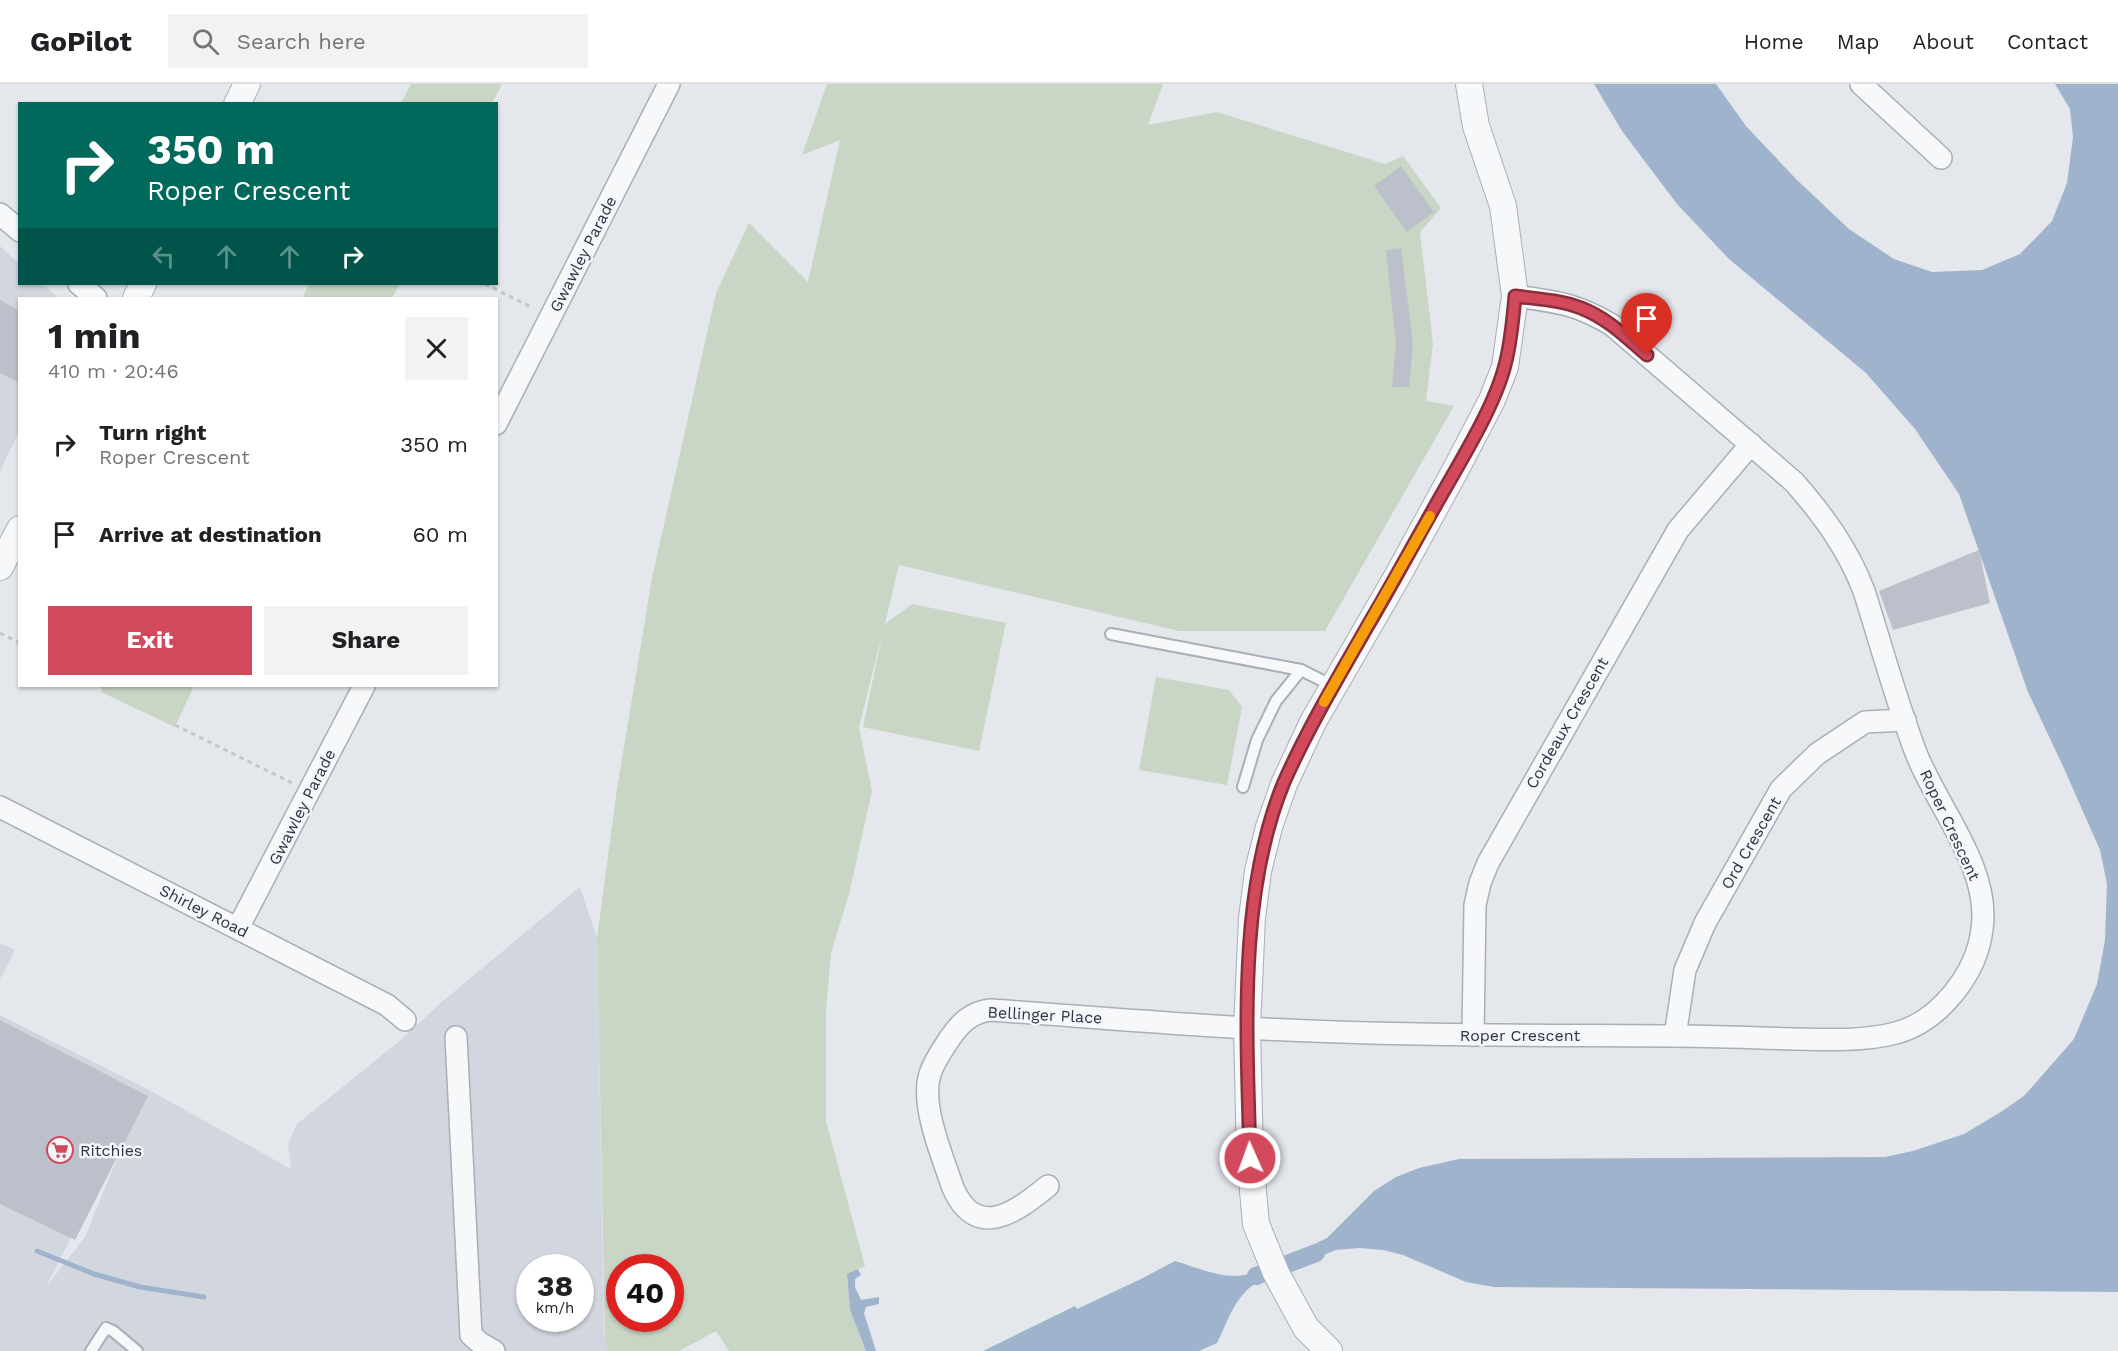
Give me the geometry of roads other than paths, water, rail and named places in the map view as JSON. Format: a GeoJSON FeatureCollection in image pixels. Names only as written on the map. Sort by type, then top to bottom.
{"type":"FeatureCollection","features":[{"type":"Feature","properties":{"kind":"street"},"geometry":{"type":"LineString","coordinates":[[238,102],[247,84]]}},
{"type":"Feature","properties":{"kind":"street","name":"Gwawley Parade"},"geometry":{"type":"LineString","coordinates":[[498,420],[669,84]]}},
{"type":"Feature","properties":{"kind":"street"},"geometry":{"type":"LineString","coordinates":[[1329,1351],[1306,1328],[1274,1268],[1256,1224],[1250,1158],[1247,1028],[1252,918],[1257,871],[1284,784],[1312,722],[1398,575],[1492,400],[1505,367],[1515,296],[1503,206],[1476,126],[1469,84]]}},
{"type":"Feature","properties":{"kind":"street"},"geometry":{"type":"LineString","coordinates":[[1861,84],[1941,158]]}},
{"type":"Feature","properties":{"kind":"street"},"geometry":{"type":"LineString","coordinates":[[0,214],[18,229]]}},
{"type":"Feature","properties":{"kind":"street"},"geometry":{"type":"LineString","coordinates":[[79,285],[95,297]]}},
{"type":"Feature","properties":{"kind":"street","name":"Roper Crescent"},"geometry":{"type":"LineString","coordinates":[[1247,1028],[1473,1035],[1675,1036],[1826,1040],[1865,1038],[1899,1032],[1924,1019],[1948,1000],[1966,977],[1976,954],[1983,928],[1982,895],[1973,868],[1917,754],[1855,567],[1838,538],[1794,482],[1612,325],[1581,308],[1565,303],[1515,296]]}},
{"type":"Feature","properties":{"kind":"street","name":"Cordeaux Crescent"},"geometry":{"type":"LineString","coordinates":[[1473,1035],[1475,904],[1479,883],[1488,863],[1678,530],[1751,444]]}},
{"type":"Feature","properties":{"kind":"street"},"geometry":{"type":"LineString","coordinates":[[0,567],[18,533]]}},
{"type":"Feature","properties":{"kind":"street","name":"Gwawley Parade"},"geometry":{"type":"LineString","coordinates":[[238,928],[363,687]]}},
{"type":"Feature","properties":{"kind":"street","name":"Ord Crescent"},"geometry":{"type":"LineString","coordinates":[[1675,1036],[1685,970],[1705,922],[1781,789],[1817,754],[1865,722],[1905,720]]}},
{"type":"Feature","properties":{"kind":"street","name":"Shirley Road"},"geometry":{"type":"LineString","coordinates":[[0,807],[387,1005],[405,1020]]}},
{"type":"Feature","properties":{"kind":"street","name":"Bellinger Place"},"geometry":{"type":"LineString","coordinates":[[1048,1186],[1024,1206],[1005,1216],[984,1217],[966,1208],[958,1200],[936,1136],[928,1104],[927,1089],[934,1063],[960,1024],[971,1016],[991,1010],[1247,1028]]}},
{"type":"Feature","properties":{"kind":"street"},"geometry":{"type":"LineString","coordinates":[[456,1037],[471,1335],[494,1351]]}},
{"type":"Feature","properties":{"kind":"lane"},"geometry":{"type":"LineString","coordinates":[[1111,634],[1301,670],[1333,686]]}},
{"type":"Feature","properties":{"kind":"lane"},"geometry":{"type":"LineString","coordinates":[[1243,787],[1257,740],[1276,702],[1301,670]]}},
{"type":"Feature","properties":{"kind":"lane"},"geometry":{"type":"LineString","coordinates":[[91,1351],[106,1328],[137,1351]]}},
{"type":"Feature","properties":{"kind":"water"},"geometry":{"type":"Polygon","coordinates":[[[1594,84],[1716,84],[1746,126],[1797,180],[1849,229],[1894,259],[1932,272],[1982,270],[2020,254],[2052,221],[2067,183],[2073,137],[2070,109],[2055,84],[2118,84],[2118,1292],[1494,1287],[1466,1282],[1403,1255],[1383,1250],[1359,1248],[1336,1250],[1295,1266],[1290,1256],[1327,1238],[1374,1191],[1396,1177],[1419,1168],[1459,1159],[1885,1157],[1913,1151],[1964,1134],[2025,1095],[2074,1039],[2097,984],[2105,940],[2107,884],[2100,850],[2028,692],[1959,494],[1915,429],[1866,373],[1729,259],[1677,204],[1622,131],[1594,84]]]}},
{"type":"Feature","properties":{"kind":"water"},"geometry":{"type":"Polygon","coordinates":[[[1175,1261],[1225,1275],[1245,1275],[1254,1272],[1259,1281],[1238,1300],[1217,1343],[1199,1351],[983,1351],[1075,1306],[1077,1309],[1141,1279],[1175,1261]]]}},
{"type":"Feature","properties":{"kind":"water"},"geometry":{"type":"Polygon","coordinates":[[[858,1269],[861,1275],[855,1279],[855,1287],[861,1300],[879,1297],[879,1304],[866,1307],[864,1313],[876,1351],[866,1351],[850,1310],[847,1274],[858,1269]]]}},
{"type":"Feature","properties":{"kind":"waterway"},"geometry":{"type":"LineString","coordinates":[[37,1251],[94,1274],[140,1287],[204,1297]]}},
{"type":"Feature","properties":{"kind":"waterway"},"geometry":{"type":"LineString","coordinates":[[1256,1276],[1316,1253]]}},
{"type":"Feature","properties":{"kind":"place","name":"Ritchies"},"geometry":{"type":"Point","coordinates":[60,1150]}}]}
